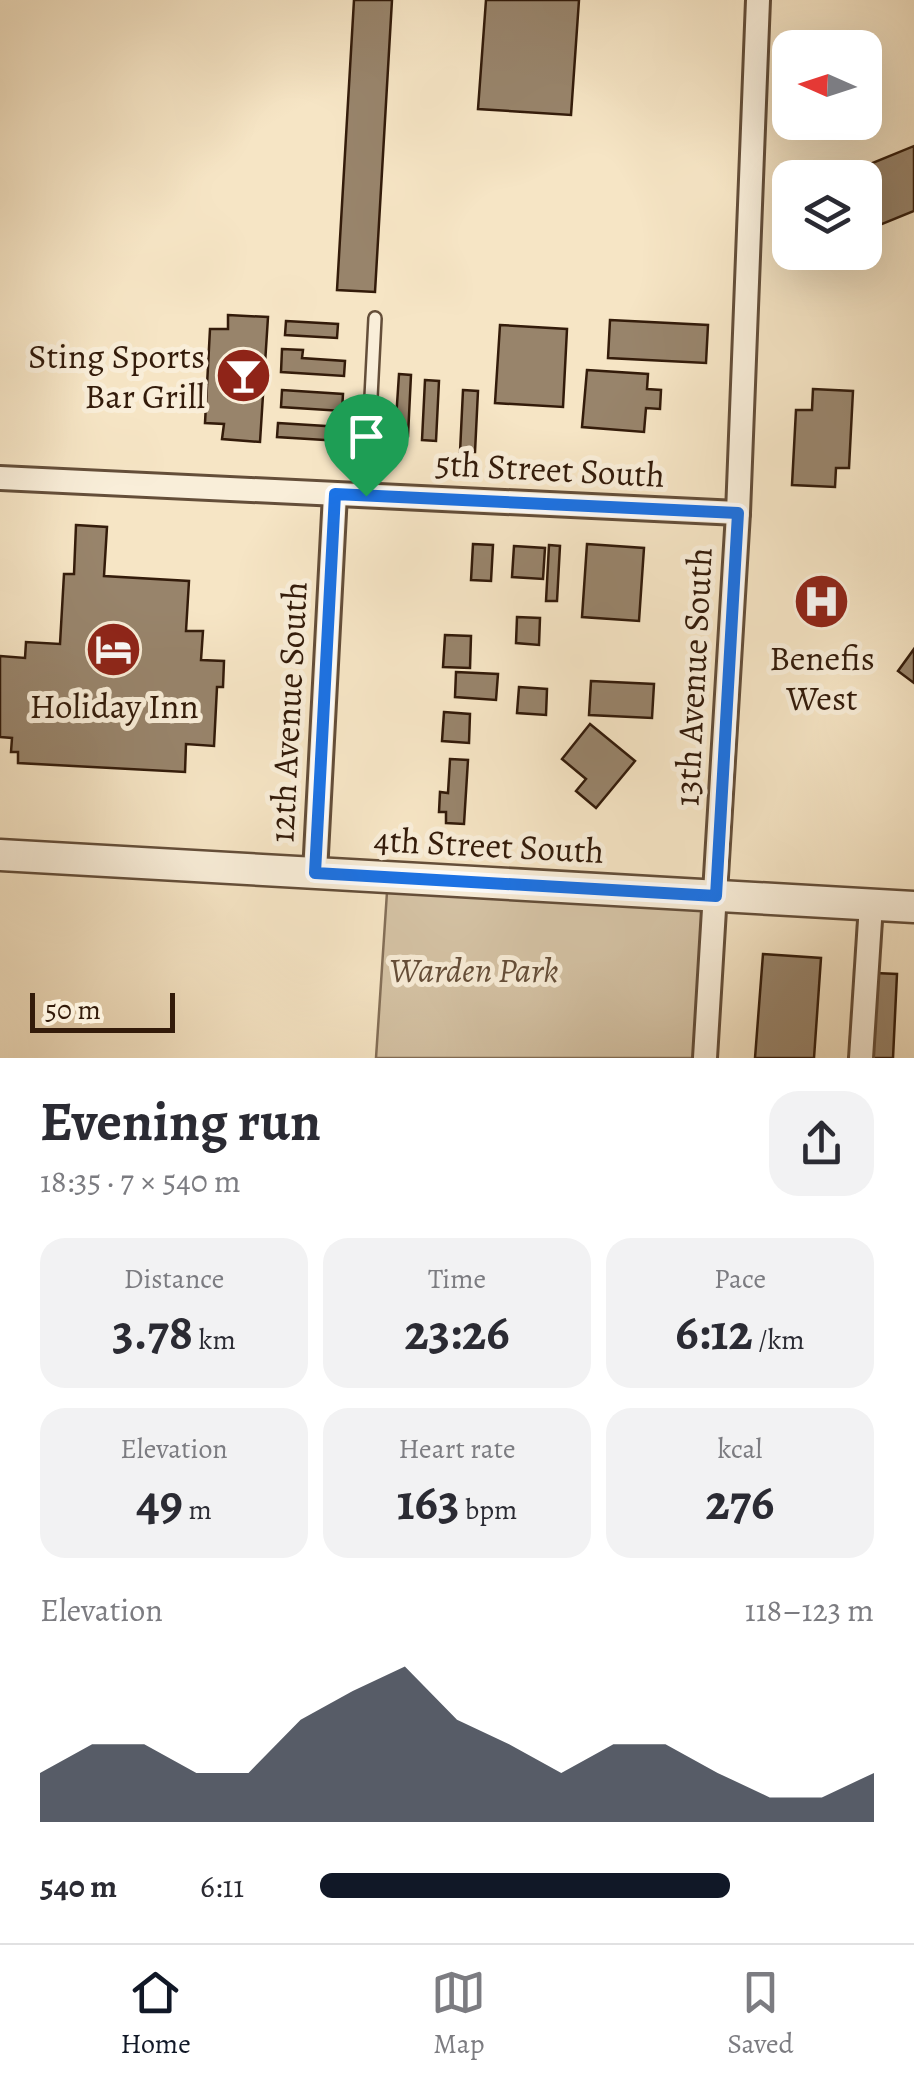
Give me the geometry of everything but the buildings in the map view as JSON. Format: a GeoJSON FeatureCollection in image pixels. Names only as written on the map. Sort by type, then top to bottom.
{"type":"FeatureCollection","features":[{"type":"Feature","properties":{"kind":"street","name":"13th Avenue South"},"geometry":{"type":"LineString","coordinates":[[705,1058],[738,513],[758,0]]}},
{"type":"Feature","properties":{"kind":"street","name":"5th Street South"},"geometry":{"type":"LineString","coordinates":[[0,478],[738,513]]}},
{"type":"Feature","properties":{"kind":"street","name":"12th Avenue South"},"geometry":{"type":"LineString","coordinates":[[315,873],[335,494]]}},
{"type":"Feature","properties":{"kind":"street","name":"4th Street South"},"geometry":{"type":"LineString","coordinates":[[0,855],[914,907]]}},
{"type":"Feature","properties":{"kind":"street"},"geometry":{"type":"LineString","coordinates":[[861,1058],[871,905]]}},
{"type":"Feature","properties":{"kind":"lane"},"geometry":{"type":"LineString","coordinates":[[366,496],[375,318]]}},
{"type":"Feature","properties":{"kind":"green space","name":"Warden Park"},"geometry":{"type":"Polygon","coordinates":[[[388,877],[716,896],[705,1058],[376,1058],[388,877]]]}},
{"type":"Feature","properties":{"kind":"place","name":"Sting Sports Bar Grill"},"geometry":{"type":"Point","coordinates":[244,376]}},
{"type":"Feature","properties":{"kind":"place","name":"Benefis West"},"geometry":{"type":"Point","coordinates":[822,602]}},
{"type":"Feature","properties":{"kind":"place","name":"Holiday Inn"},"geometry":{"type":"Point","coordinates":[114,650]}},
{"type":"Feature","properties":{"kind":"route"},"geometry":{"type":"LineString","coordinates":[[335,494],[366,496],[738,513],[716,896],[315,873],[335,494]]}}]}
